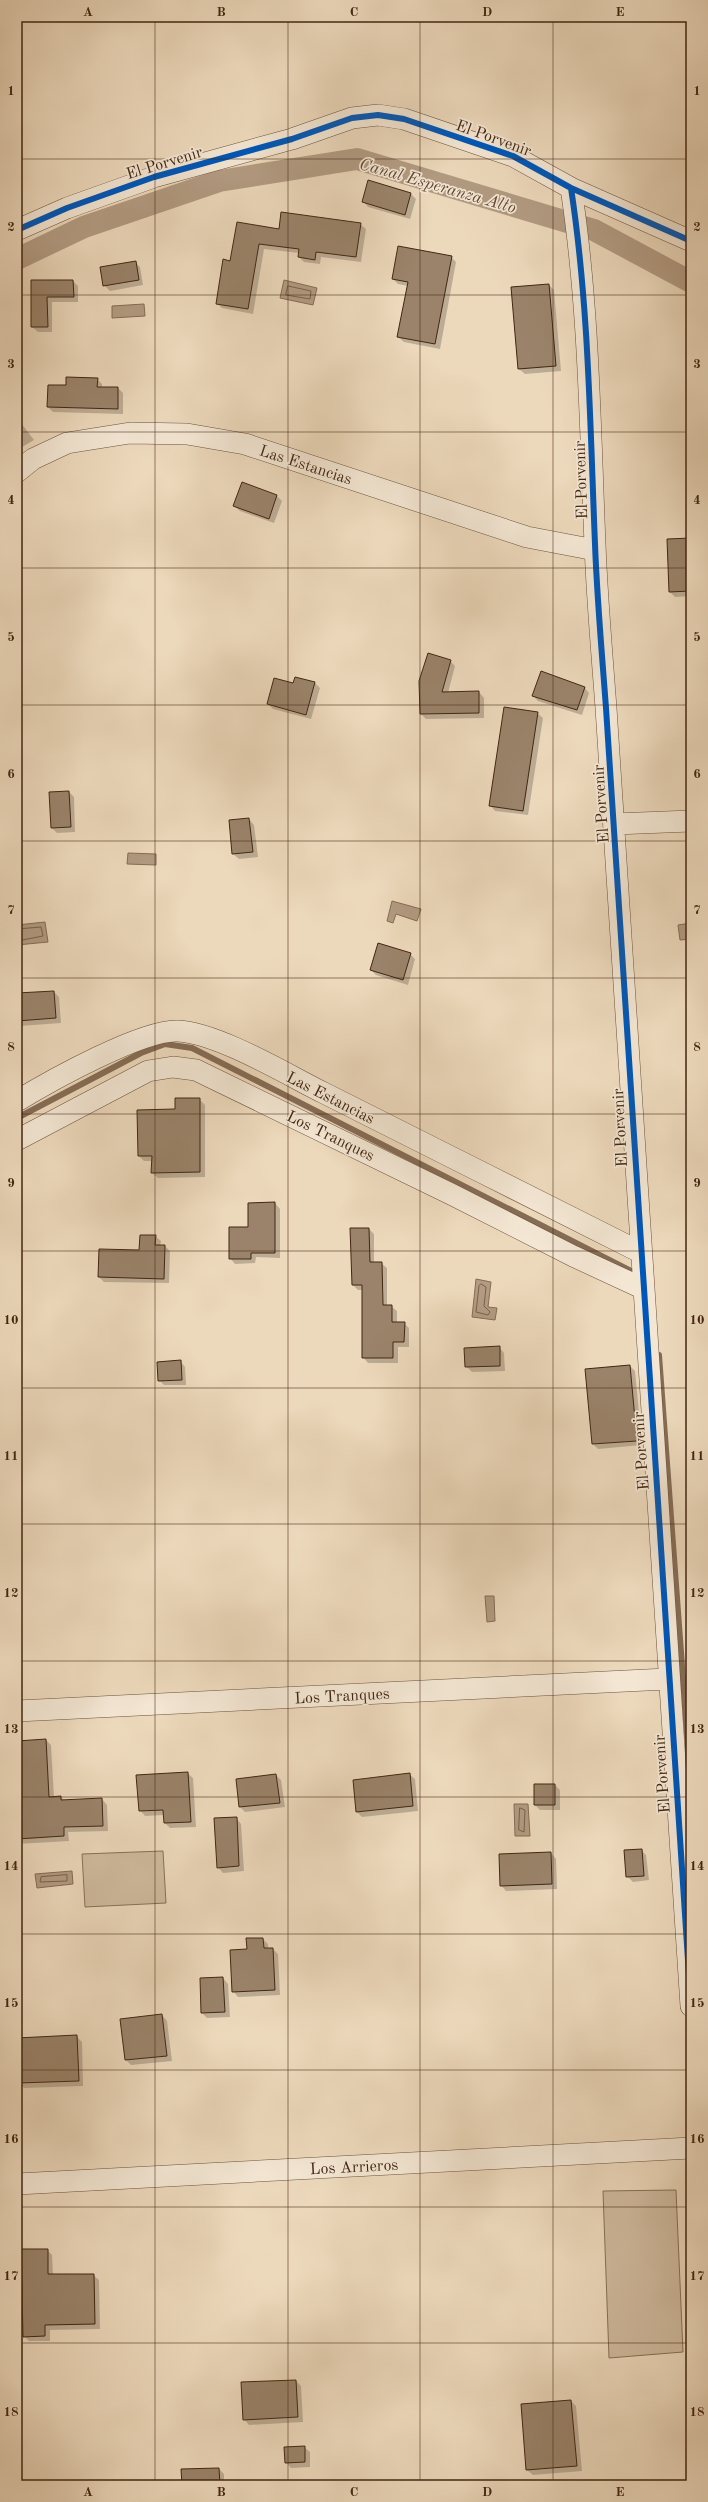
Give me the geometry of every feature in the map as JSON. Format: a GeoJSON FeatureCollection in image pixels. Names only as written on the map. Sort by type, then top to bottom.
{"type":"FeatureCollection","features":[{"type":"Feature","properties":{"kind":"street","name":"El Porvenir"},"geometry":{"type":"LineString","coordinates":[[17,230],[67,208],[154,177],[292,140],[341,122],[365,116],[391,116],[404,119],[499,151],[533,165],[571,188],[579,245],[590,375],[595,550],[614,824],[642,1288],[691,2006]]}},
{"type":"Feature","properties":{"kind":"street"},"geometry":{"type":"LineString","coordinates":[[571,188],[691,241]]}},
{"type":"Feature","properties":{"kind":"street","name":"Las Estancias"},"geometry":{"type":"LineString","coordinates":[[17,472],[33,459],[67,443],[130,433],[188,434],[245,444],[527,536],[595,550]]}},
{"type":"Feature","properties":{"kind":"street"},"geometry":{"type":"LineString","coordinates":[[614,824],[691,821]]}},
{"type":"Feature","properties":{"kind":"street","name":"Las Estancias"},"geometry":{"type":"LineString","coordinates":[[17,1101],[141,1038],[165,1031],[192,1032],[207,1036],[234,1049],[640,1252]]}},
{"type":"Feature","properties":{"kind":"street","name":"Los Tranques"},"geometry":{"type":"LineString","coordinates":[[17,1140],[148,1071],[174,1067],[196,1070],[453,1195],[573,1256],[642,1288]]}},
{"type":"Feature","properties":{"kind":"street","name":"Los Tranques"},"geometry":{"type":"LineString","coordinates":[[17,1711],[668,1679]]}},
{"type":"Feature","properties":{"kind":"street","name":"Los Arrieros"},"geometry":{"type":"LineString","coordinates":[[17,2184],[691,2148]]}},
{"type":"Feature","properties":{"kind":"shaded area"},"geometry":{"type":"Polygon","coordinates":[[[163,1851],[166,1903],[85,1907],[82,1854],[163,1851]]]}},
{"type":"Feature","properties":{"kind":"shaded area"},"geometry":{"type":"Polygon","coordinates":[[[676,2190],[683,2352],[609,2358],[603,2191],[676,2190]]]}},
{"type":"Feature","properties":{"kind":"water"},"geometry":{"type":"Polygon","coordinates":[[[284,280],[317,288],[313,305],[280,298],[284,280]]]}},
{"type":"Feature","properties":{"kind":"water"},"geometry":{"type":"Polygon","coordinates":[[[144,304],[145,316],[112,318],[112,306],[144,304]]]}},
{"type":"Feature","properties":{"kind":"water"},"geometry":{"type":"Polygon","coordinates":[[[128,853],[156,854],[156,865],[127,864],[128,853]]]}},
{"type":"Feature","properties":{"kind":"water"},"geometry":{"type":"Polygon","coordinates":[[[392,901],[421,909],[417,921],[396,914],[393,923],[387,921],[392,901]]]}},
{"type":"Feature","properties":{"kind":"water"},"geometry":{"type":"Polygon","coordinates":[[[45,922],[48,942],[17,945],[17,925],[45,922]]]}},
{"type":"Feature","properties":{"kind":"water"},"geometry":{"type":"Polygon","coordinates":[[[691,923],[691,939],[680,940],[678,925],[691,923]]]}},
{"type":"Feature","properties":{"kind":"water"},"geometry":{"type":"Polygon","coordinates":[[[476,1279],[491,1282],[488,1307],[497,1308],[495,1320],[472,1317],[476,1279]]]}},
{"type":"Feature","properties":{"kind":"water"},"geometry":{"type":"Polygon","coordinates":[[[485,1596],[494,1596],[495,1621],[487,1622],[485,1596]]]}},
{"type":"Feature","properties":{"kind":"water"},"geometry":{"type":"Polygon","coordinates":[[[514,1804],[528,1804],[530,1836],[515,1836],[514,1804]]]}},
{"type":"Feature","properties":{"kind":"water"},"geometry":{"type":"Polygon","coordinates":[[[72,1871],[73,1884],[37,1888],[35,1874],[72,1871]]]}},
{"type":"Feature","properties":{"kind":"building"},"geometry":{"type":"Polygon","coordinates":[[[368,180],[411,193],[405,215],[362,202],[368,180]]]}},
{"type":"Feature","properties":{"kind":"building"},"geometry":{"type":"Polygon","coordinates":[[[281,212],[361,223],[356,257],[316,252],[315,260],[298,257],[299,249],[259,244],[248,309],[216,304],[223,259],[230,261],[237,222],[279,229],[281,212]]]}},
{"type":"Feature","properties":{"kind":"building"},"geometry":{"type":"Polygon","coordinates":[[[398,246],[452,256],[435,344],[397,337],[408,282],[392,279],[398,246]]]}},
{"type":"Feature","properties":{"kind":"building"},"geometry":{"type":"Polygon","coordinates":[[[136,261],[139,280],[103,286],[100,267],[136,261]]]}},
{"type":"Feature","properties":{"kind":"building"},"geometry":{"type":"Polygon","coordinates":[[[31,280],[73,280],[74,297],[47,297],[48,327],[31,327],[31,280]]]}},
{"type":"Feature","properties":{"kind":"building"},"geometry":{"type":"Polygon","coordinates":[[[549,284],[556,366],[518,369],[511,287],[549,284]]]}},
{"type":"Feature","properties":{"kind":"building"},"geometry":{"type":"Polygon","coordinates":[[[66,377],[98,378],[97,387],[118,387],[118,409],[47,407],[48,385],[66,385],[66,377]]]}},
{"type":"Feature","properties":{"kind":"building"},"geometry":{"type":"Polygon","coordinates":[[[242,482],[277,495],[269,519],[233,506],[242,482]]]}},
{"type":"Feature","properties":{"kind":"building"},"geometry":{"type":"Polygon","coordinates":[[[691,538],[691,591],[669,592],[667,539],[691,538]]]}},
{"type":"Feature","properties":{"kind":"building"},"geometry":{"type":"Polygon","coordinates":[[[428,653],[451,660],[442,692],[479,691],[479,713],[420,714],[419,681],[428,653]]]}},
{"type":"Feature","properties":{"kind":"building"},"geometry":{"type":"Polygon","coordinates":[[[541,671],[585,687],[577,710],[532,696],[541,671]]]}},
{"type":"Feature","properties":{"kind":"building"},"geometry":{"type":"Polygon","coordinates":[[[295,677],[315,682],[306,715],[267,704],[274,678],[293,683],[295,677]]]}},
{"type":"Feature","properties":{"kind":"building"},"geometry":{"type":"Polygon","coordinates":[[[504,707],[538,712],[523,811],[489,806],[504,707]]]}},
{"type":"Feature","properties":{"kind":"building"},"geometry":{"type":"Polygon","coordinates":[[[69,791],[71,827],[51,828],[49,792],[69,791]]]}},
{"type":"Feature","properties":{"kind":"building"},"geometry":{"type":"Polygon","coordinates":[[[249,818],[253,852],[232,854],[229,820],[249,818]]]}},
{"type":"Feature","properties":{"kind":"building"},"geometry":{"type":"Polygon","coordinates":[[[378,943],[411,953],[403,980],[370,970],[378,943]]]}},
{"type":"Feature","properties":{"kind":"building"},"geometry":{"type":"Polygon","coordinates":[[[54,991],[56,1018],[17,1021],[17,993],[54,991]]]}},
{"type":"Feature","properties":{"kind":"building"},"geometry":{"type":"Polygon","coordinates":[[[175,1098],[200,1098],[200,1172],[151,1173],[152,1156],[138,1156],[137,1110],[175,1109],[175,1098]]]}},
{"type":"Feature","properties":{"kind":"building"},"geometry":{"type":"Polygon","coordinates":[[[275,1202],[275,1253],[251,1253],[251,1259],[229,1259],[229,1227],[248,1227],[248,1203],[275,1202]]]}},
{"type":"Feature","properties":{"kind":"building"},"geometry":{"type":"Polygon","coordinates":[[[350,1228],[369,1228],[370,1262],[382,1262],[383,1305],[392,1305],[392,1322],[405,1322],[404,1342],[393,1342],[393,1358],[362,1358],[362,1285],[352,1285],[350,1228]]]}},
{"type":"Feature","properties":{"kind":"building"},"geometry":{"type":"Polygon","coordinates":[[[140,1235],[156,1235],[155,1245],[165,1245],[164,1279],[98,1277],[99,1249],[139,1250],[140,1235]]]}},
{"type":"Feature","properties":{"kind":"building"},"geometry":{"type":"Polygon","coordinates":[[[500,1346],[500,1366],[465,1367],[464,1348],[500,1346]]]}},
{"type":"Feature","properties":{"kind":"building"},"geometry":{"type":"Polygon","coordinates":[[[181,1360],[182,1380],[158,1381],[157,1362],[181,1360]]]}},
{"type":"Feature","properties":{"kind":"building"},"geometry":{"type":"Polygon","coordinates":[[[630,1365],[637,1441],[592,1444],[585,1369],[630,1365]]]}},
{"type":"Feature","properties":{"kind":"building"},"geometry":{"type":"Polygon","coordinates":[[[46,1739],[49,1797],[61,1796],[61,1800],[102,1798],[103,1826],[64,1827],[64,1836],[17,1839],[17,1741],[46,1739]]]}},
{"type":"Feature","properties":{"kind":"building"},"geometry":{"type":"Polygon","coordinates":[[[188,1772],[191,1822],[164,1823],[163,1810],[139,1811],[136,1775],[188,1772]]]}},
{"type":"Feature","properties":{"kind":"building"},"geometry":{"type":"Polygon","coordinates":[[[410,1773],[413,1806],[356,1812],[353,1780],[410,1773]]]}},
{"type":"Feature","properties":{"kind":"building"},"geometry":{"type":"Polygon","coordinates":[[[276,1774],[280,1803],[239,1807],[236,1779],[276,1774]]]}},
{"type":"Feature","properties":{"kind":"building"},"geometry":{"type":"Polygon","coordinates":[[[534,1784],[555,1784],[555,1805],[534,1805],[534,1784]]]}},
{"type":"Feature","properties":{"kind":"building"},"geometry":{"type":"Polygon","coordinates":[[[237,1817],[239,1866],[217,1868],[214,1818],[237,1817]]]}},
{"type":"Feature","properties":{"kind":"building"},"geometry":{"type":"Polygon","coordinates":[[[642,1849],[644,1876],[626,1877],[624,1850],[642,1849]]]}},
{"type":"Feature","properties":{"kind":"building"},"geometry":{"type":"Polygon","coordinates":[[[551,1852],[552,1884],[500,1886],[499,1854],[551,1852]]]}},
{"type":"Feature","properties":{"kind":"building"},"geometry":{"type":"Polygon","coordinates":[[[246,1938],[263,1938],[264,1948],[273,1948],[275,1990],[232,1992],[230,1950],[247,1949],[246,1938]]]}},
{"type":"Feature","properties":{"kind":"building"},"geometry":{"type":"Polygon","coordinates":[[[223,1977],[225,2012],[201,2013],[200,1978],[223,1977]]]}},
{"type":"Feature","properties":{"kind":"building"},"geometry":{"type":"Polygon","coordinates":[[[162,2014],[167,2056],[125,2060],[120,2019],[162,2014]]]}},
{"type":"Feature","properties":{"kind":"building"},"geometry":{"type":"Polygon","coordinates":[[[77,2035],[79,2081],[18,2083],[17,2038],[77,2035]]]}},
{"type":"Feature","properties":{"kind":"building"},"geometry":{"type":"Polygon","coordinates":[[[21,2249],[48,2249],[48,2274],[94,2274],[95,2324],[45,2325],[45,2336],[23,2337],[21,2249]]]}},
{"type":"Feature","properties":{"kind":"building"},"geometry":{"type":"Polygon","coordinates":[[[296,2380],[298,2417],[243,2420],[241,2382],[296,2380]]]}},
{"type":"Feature","properties":{"kind":"building"},"geometry":{"type":"Polygon","coordinates":[[[571,2400],[577,2466],[526,2470],[521,2404],[571,2400]]]}},
{"type":"Feature","properties":{"kind":"building"},"geometry":{"type":"Polygon","coordinates":[[[305,2446],[305,2462],[285,2463],[284,2447],[305,2446]]]}},
{"type":"Feature","properties":{"kind":"building"},"geometry":{"type":"Polygon","coordinates":[[[219,2468],[220,2485],[182,2485],[181,2469],[219,2468]]]}},
{"type":"Feature","properties":{"kind":"waterway","name":"Canal Esperanza Alto"},"geometry":{"type":"LineString","coordinates":[[17,259],[84,227],[219,181],[357,159],[594,230],[691,282]]}},
{"type":"Feature","properties":{"kind":"waterway"},"geometry":{"type":"LineString","coordinates":[[17,1118],[141,1053],[165,1044],[192,1048],[639,1275]]}},
{"type":"Feature","properties":{"kind":"waterway"},"geometry":{"type":"LineString","coordinates":[[659,1355],[691,1787]]}},
{"type":"Feature","properties":{"kind":"cycle path"},"geometry":{"type":"LineString","coordinates":[[17,230],[67,208],[154,177],[292,139],[352,118],[378,115],[404,119],[513,156],[571,188],[691,241]]}},
{"type":"Feature","properties":{"kind":"cycle path"},"geometry":{"type":"LineString","coordinates":[[571,188],[582,277],[588,366],[597,585],[628,1033],[691,2006]]}}]}
